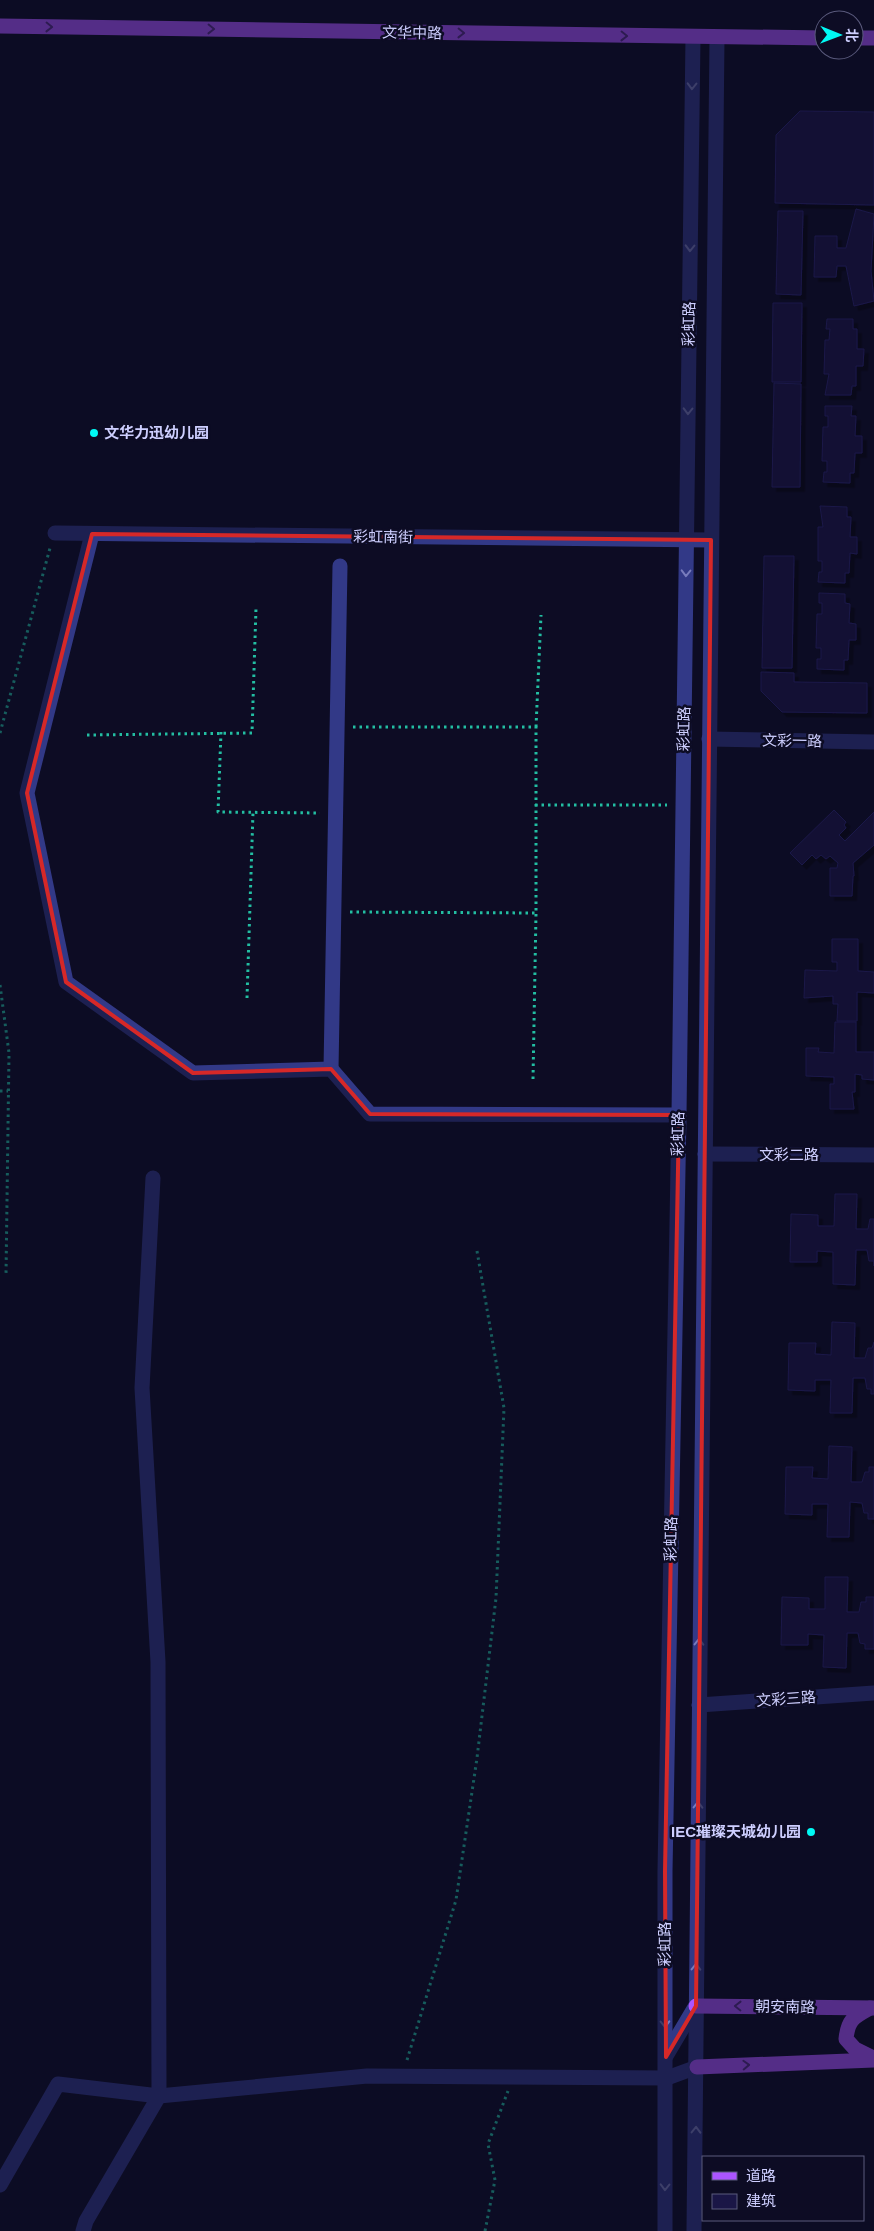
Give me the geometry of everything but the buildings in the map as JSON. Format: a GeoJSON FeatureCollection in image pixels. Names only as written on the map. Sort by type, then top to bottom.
{"type":"FeatureCollection","features":[{"type":"Feature","properties":{"kind":"main road","name":"文华中路"},"geometry":{"type":"LineString","coordinates":[[0,26],[814,38]]}},
{"type":"Feature","properties":{"kind":"main road","name":"朝安南路"},"geometry":{"type":"LineString","coordinates":[[696,2006],[873,2008]]}},
{"type":"Feature","properties":{"kind":"main road"},"geometry":{"type":"LineString","coordinates":[[873,2008],[855,2017],[847,2026],[846,2039],[855,2049],[865,2056],[874,2059]]}},
{"type":"Feature","properties":{"kind":"main road"},"geometry":{"type":"LineString","coordinates":[[697,2067],[874,2059]]}},
{"type":"Feature","properties":{"kind":"street","name":"彩虹路"},"geometry":{"type":"LineString","coordinates":[[665,2231],[667,2078],[665,1861],[679,1115],[692,37]]}},
{"type":"Feature","properties":{"kind":"street","name":"彩虹路"},"geometry":{"type":"LineString","coordinates":[[694,2231],[717,38]]}},
{"type":"Feature","properties":{"kind":"street","name":"彩虹南街"},"geometry":{"type":"LineString","coordinates":[[55,533],[711,540]]}},
{"type":"Feature","properties":{"kind":"street"},"geometry":{"type":"LineString","coordinates":[[92,534],[27,793],[66,982],[193,1073],[331,1069]]}},
{"type":"Feature","properties":{"kind":"street"},"geometry":{"type":"LineString","coordinates":[[340,566],[331,1069],[370,1114],[679,1115]]}},
{"type":"Feature","properties":{"kind":"street","name":"文彩一路"},"geometry":{"type":"LineString","coordinates":[[709,739],[874,742]]}},
{"type":"Feature","properties":{"kind":"street","name":"文彩二路"},"geometry":{"type":"LineString","coordinates":[[704,1154],[874,1155]]}},
{"type":"Feature","properties":{"kind":"street"},"geometry":{"type":"LineString","coordinates":[[83,2231],[86,2221],[159,2096],[158,1662],[142,1388],[153,1178]]}},
{"type":"Feature","properties":{"kind":"street","name":"文彩三路"},"geometry":{"type":"LineString","coordinates":[[699,1706],[874,1693]]}},
{"type":"Feature","properties":{"kind":"street"},"geometry":{"type":"LineString","coordinates":[[666,2057],[696,2006]]}},
{"type":"Feature","properties":{"kind":"street"},"geometry":{"type":"LineString","coordinates":[[0,2185],[58,2084],[159,2096],[367,2076],[667,2078],[697,2067]]}},
{"type":"Feature","properties":{"kind":"path"},"geometry":{"type":"LineString","coordinates":[[0,732],[55,533]]}},
{"type":"Feature","properties":{"kind":"path"},"geometry":{"type":"LineString","coordinates":[[87,736],[221,732],[252,733],[256,608]]}},
{"type":"Feature","properties":{"kind":"path"},"geometry":{"type":"LineString","coordinates":[[533,1080],[536,913],[536,727],[541,615]]}},
{"type":"Feature","properties":{"kind":"path"},"geometry":{"type":"LineString","coordinates":[[338,727],[536,727]]}},
{"type":"Feature","properties":{"kind":"path"},"geometry":{"type":"LineString","coordinates":[[221,732],[218,812],[336,813]]}},
{"type":"Feature","properties":{"kind":"path"},"geometry":{"type":"LineString","coordinates":[[535,805],[683,804]]}},
{"type":"Feature","properties":{"kind":"path"},"geometry":{"type":"LineString","coordinates":[[247,998],[252,812]]}},
{"type":"Feature","properties":{"kind":"path"},"geometry":{"type":"LineString","coordinates":[[334,912],[536,913]]}},
{"type":"Feature","properties":{"kind":"path"},"geometry":{"type":"LineString","coordinates":[[0,985],[9,1053],[6,1275]]}},
{"type":"Feature","properties":{"kind":"path"},"geometry":{"type":"LineString","coordinates":[[0,1091],[8,1091]]}},
{"type":"Feature","properties":{"kind":"path"},"geometry":{"type":"LineString","coordinates":[[402,2076],[456,1900],[477,1758],[496,1598],[504,1408],[477,1251]]}},
{"type":"Feature","properties":{"kind":"path"},"geometry":{"type":"LineString","coordinates":[[485,2231],[495,2180],[488,2144],[514,2077]]}},
{"type":"Feature","properties":{"kind":"highlighted area"},"geometry":{"type":"Polygon","coordinates":[[[92,534],[711,540],[696,2006],[666,2057],[665,1871],[679,1115],[370,1114],[331,1069],[193,1073],[66,982],[27,793],[92,534]]]}},
{"type":"Feature","properties":{"kind":"place","name":"文华力迅幼儿园"},"geometry":{"type":"Point","coordinates":[94,433]}},
{"type":"Feature","properties":{"kind":"place","name":"IEC璀璨天城幼儿园"},"geometry":{"type":"Point","coordinates":[811,1832]}}]}
